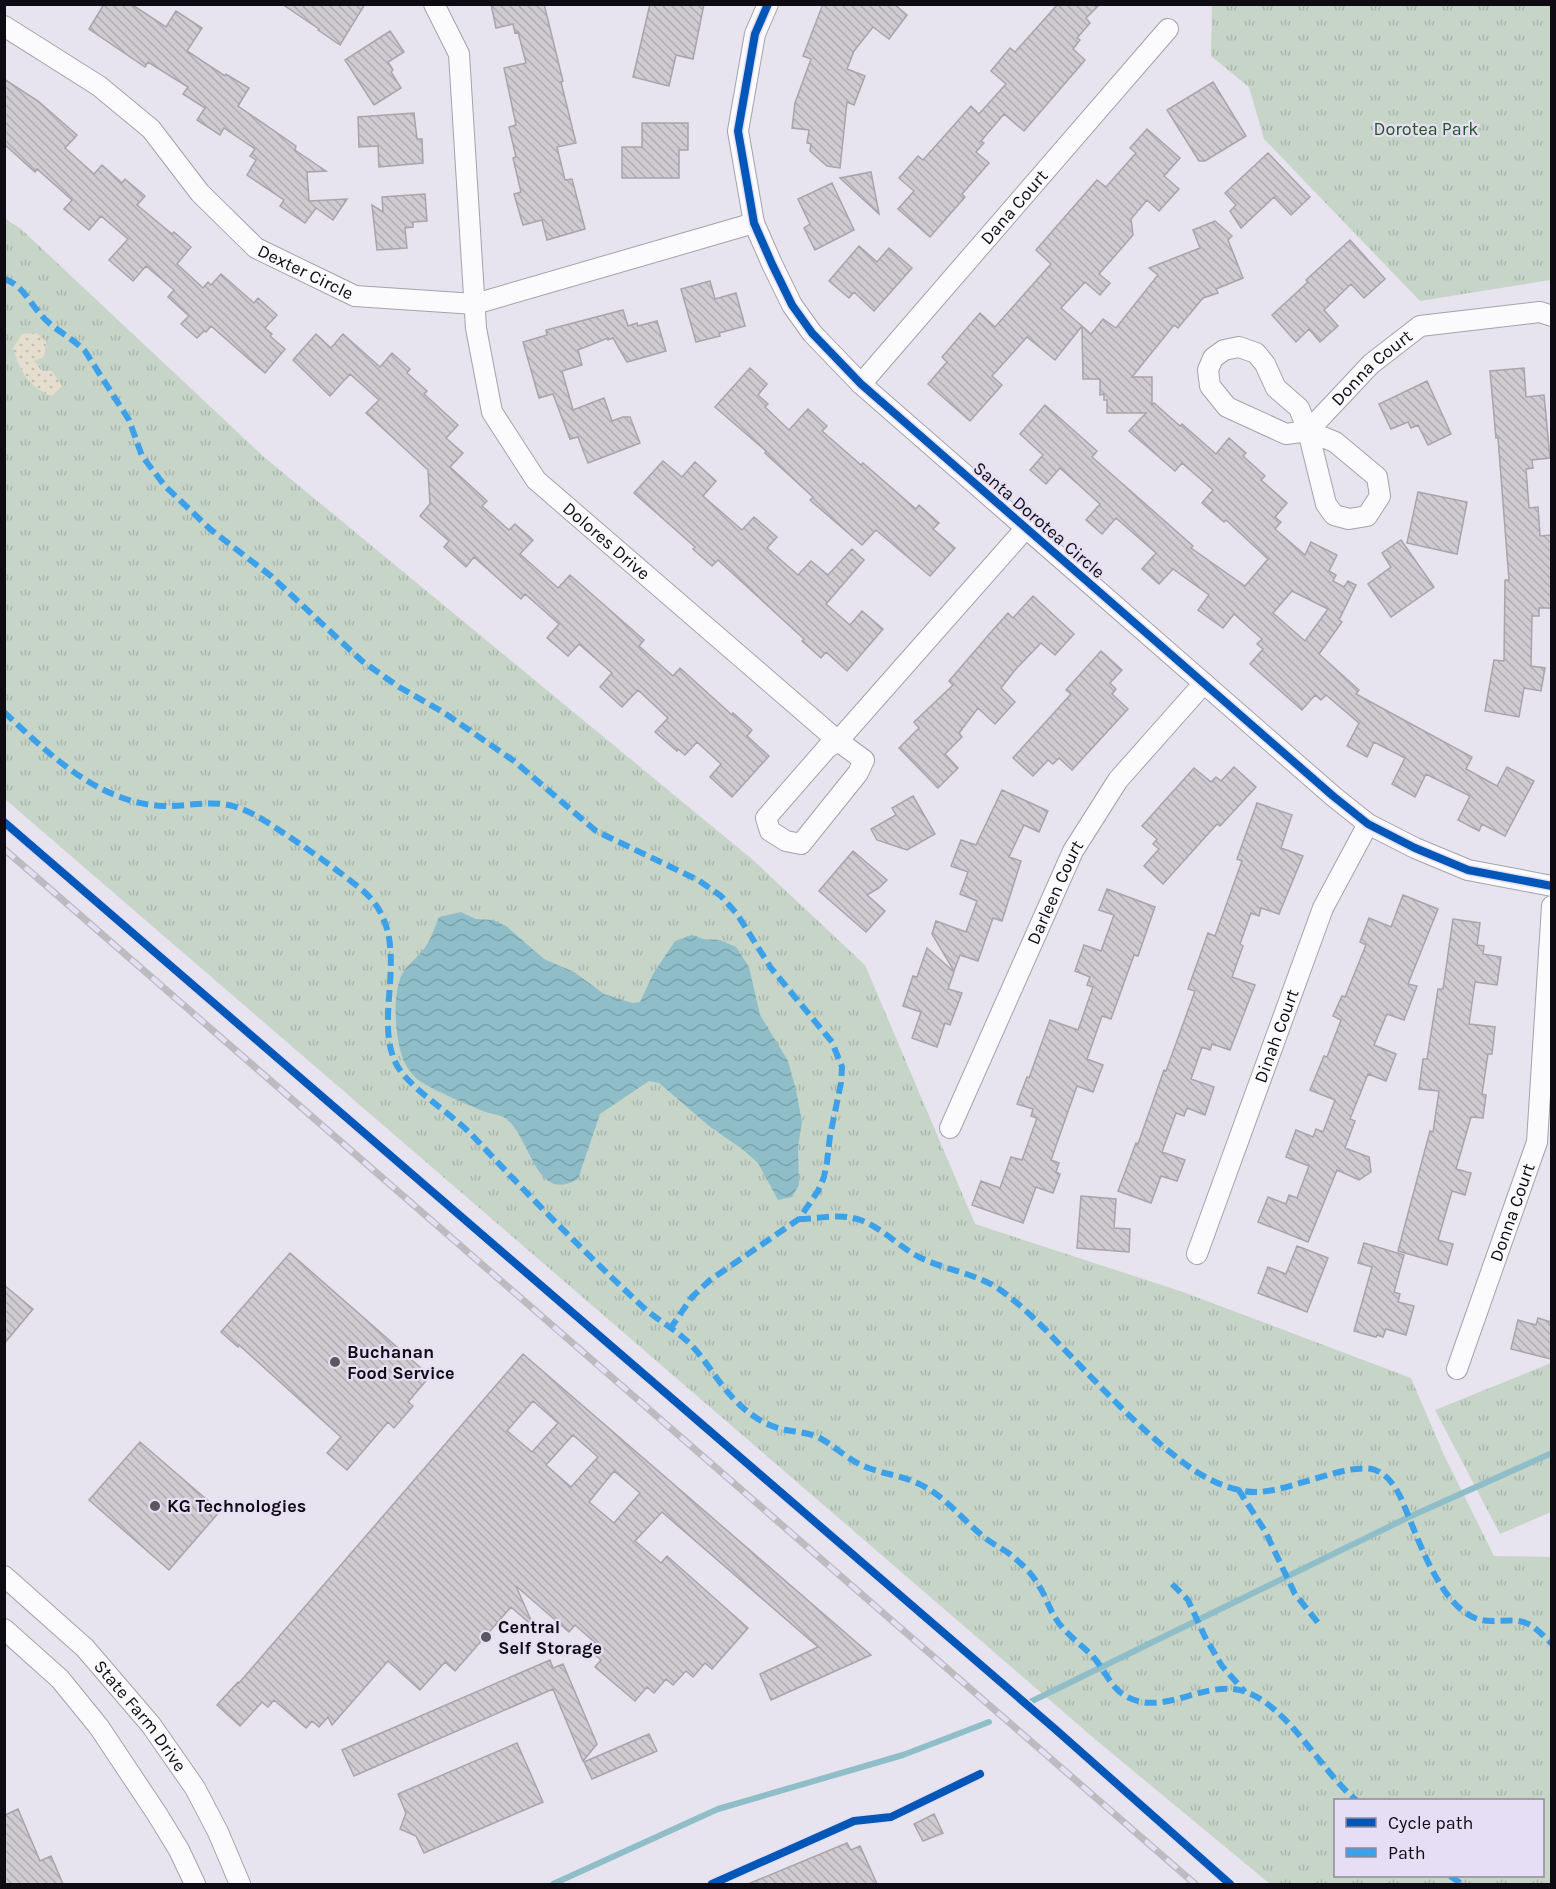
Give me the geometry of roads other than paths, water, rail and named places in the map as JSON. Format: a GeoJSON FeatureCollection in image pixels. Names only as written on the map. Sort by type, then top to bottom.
{"type":"FeatureCollection","features":[{"type":"Feature","properties":{"kind":"street","name":"Dolores Drive"},"geometry":{"type":"LineString","coordinates":[[435,4],[459,54],[476,328],[492,412],[536,480],[838,741],[864,760],[858,773],[801,844],[786,841],[770,831],[766,818],[826,748],[838,741]]}},
{"type":"Feature","properties":{"kind":"street","name":"Santa Dorotea Circle"},"geometry":{"type":"LineString","coordinates":[[768,4],[754,34],[738,131],[754,223],[792,305],[812,333],[861,384],[1025,529],[1368,824],[1415,848],[1468,870],[1551,886]]}},
{"type":"Feature","properties":{"kind":"street","name":"Dexter Circle"},"geometry":{"type":"LineString","coordinates":[[4,26],[99,86],[151,129],[200,193],[256,248],[355,296],[475,304],[754,223]]}},
{"type":"Feature","properties":{"kind":"street","name":"Dana Court"},"geometry":{"type":"LineString","coordinates":[[861,384],[1168,29]]}},
{"type":"Feature","properties":{"kind":"street","name":"Donna Court"},"geometry":{"type":"LineString","coordinates":[[1308,431],[1371,364],[1420,326],[1540,312],[1551,316]]}},
{"type":"Feature","properties":{"kind":"street"},"geometry":{"type":"LineString","coordinates":[[1308,431],[1286,434],[1227,407],[1210,386],[1208,370],[1213,358],[1224,350],[1239,347],[1256,353],[1265,364],[1276,388],[1299,408],[1308,431],[1326,504],[1334,515],[1349,519],[1367,516],[1380,496],[1377,477],[1335,442],[1308,431]]}},
{"type":"Feature","properties":{"kind":"street"},"geometry":{"type":"LineString","coordinates":[[838,741],[1025,529]]}},
{"type":"Feature","properties":{"kind":"street","name":"Darleen Court"},"geometry":{"type":"LineString","coordinates":[[950,1128],[1073,851],[1118,780],[1204,683]]}},
{"type":"Feature","properties":{"kind":"street","name":"Dinah Court"},"geometry":{"type":"LineString","coordinates":[[1197,1254],[1323,908],[1368,824]]}},
{"type":"Feature","properties":{"kind":"street","name":"Donna Court"},"geometry":{"type":"LineString","coordinates":[[1457,1369],[1537,1142],[1551,906]]}},
{"type":"Feature","properties":{"kind":"street","name":"State Farm Drive"},"geometry":{"type":"LineString","coordinates":[[4,1576],[85,1648],[151,1725],[195,1788],[218,1832],[240,1884]]}},
{"type":"Feature","properties":{"kind":"street"},"geometry":{"type":"LineString","coordinates":[[4,1629],[60,1679],[99,1727],[157,1814],[179,1850],[195,1884]]}},
{"type":"Feature","properties":{"kind":"water"},"geometry":{"type":"Polygon","coordinates":[[[461,912],[476,919],[493,920],[506,926],[544,959],[574,972],[604,994],[632,1003],[640,1002],[653,974],[675,941],[692,935],[703,939],[720,940],[736,947],[749,967],[760,1015],[788,1061],[796,1090],[802,1122],[798,1147],[799,1185],[792,1197],[778,1200],[758,1163],[709,1126],[659,1083],[649,1081],[600,1114],[578,1179],[563,1185],[552,1183],[542,1176],[514,1127],[505,1118],[458,1101],[417,1079],[404,1062],[398,1037],[396,1004],[399,983],[404,971],[428,942],[439,917],[461,912]]]}},
{"type":"Feature","properties":{"kind":"waterway"},"geometry":{"type":"LineString","coordinates":[[1028,1703],[1409,1517],[1552,1453]]}},
{"type":"Feature","properties":{"kind":"waterway"},"geometry":{"type":"LineString","coordinates":[[553,1884],[718,1809],[903,1755],[989,1722]]}},
{"type":"Feature","properties":{"kind":"railway"},"geometry":{"type":"LineString","coordinates":[[4,849],[1195,1884]]}},
{"type":"Feature","properties":{"kind":"place","name":"Buchanan Food Service"},"geometry":{"type":"Point","coordinates":[335,1362]}},
{"type":"Feature","properties":{"kind":"place","name":"KG Technologies"},"geometry":{"type":"Point","coordinates":[155,1506]}},
{"type":"Feature","properties":{"kind":"place","name":"Central Self Storage"},"geometry":{"type":"Point","coordinates":[486,1637]}},
{"type":"Feature","properties":{"kind":"park label","name":"Dorotea Park"},"geometry":{"type":"Point","coordinates":[1426,129]}}]}
